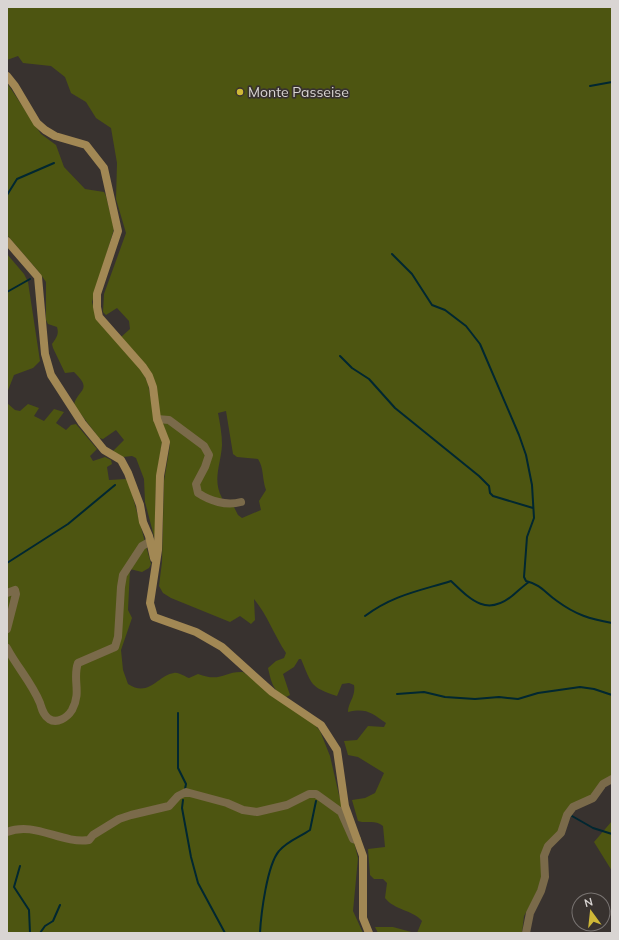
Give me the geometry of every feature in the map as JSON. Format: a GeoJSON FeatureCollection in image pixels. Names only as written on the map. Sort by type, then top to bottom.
{"type":"FeatureCollection","features":[{"type":"Feature","properties":{"kind":"street"},"geometry":{"type":"LineString","coordinates":[[7,76],[15,86],[37,123],[44,130],[56,136],[86,145],[104,168],[118,231],[97,294],[99,316],[143,366],[149,376],[153,387],[157,419],[166,442],[160,476],[158,550],[150,603],[154,617],[196,632],[222,648],[272,692],[321,725],[337,750],[345,806],[362,856],[363,918],[369,933]]}},
{"type":"Feature","properties":{"kind":"street"},"geometry":{"type":"LineString","coordinates":[[7,241],[38,277],[44,348],[51,375],[74,411],[104,450],[121,460],[134,486],[140,505],[143,522],[151,541],[156,565]]}},
{"type":"Feature","properties":{"kind":"street"},"geometry":{"type":"LineString","coordinates":[[157,419],[168,420],[204,446],[209,455],[205,467],[196,484],[198,493],[206,499],[233,504],[240,502]]}},
{"type":"Feature","properties":{"kind":"street"},"geometry":{"type":"LineString","coordinates":[[7,648],[35,693],[44,714],[54,721],[60,721],[67,716],[78,693],[76,669],[78,663],[115,647],[118,637],[120,587],[123,575],[142,546],[151,541]]}},
{"type":"Feature","properties":{"kind":"street"},"geometry":{"type":"LineString","coordinates":[[7,593],[15,590],[16,594],[7,629]]}},
{"type":"Feature","properties":{"kind":"street"},"geometry":{"type":"LineString","coordinates":[[526,933],[530,913],[545,877],[544,856],[548,846],[561,833],[567,815],[573,807],[593,798],[603,784],[612,779]]}},
{"type":"Feature","properties":{"kind":"street"},"geometry":{"type":"LineString","coordinates":[[7,832],[27,829],[80,841],[89,840],[93,835],[119,819],[169,806],[178,796],[186,792],[227,803],[243,810],[257,812],[287,805],[304,795],[312,793],[325,800],[341,812],[353,839],[357,840]]}},
{"type":"Feature","properties":{"kind":"green space"},"geometry":{"type":"Polygon","coordinates":[[[7,7],[612,7],[612,776],[593,796],[575,804],[560,831],[546,846],[541,882],[524,916],[522,933],[417,933],[422,921],[414,914],[398,908],[389,902],[385,898],[387,883],[383,879],[374,879],[370,875],[368,849],[385,847],[383,826],[374,822],[358,821],[352,800],[365,798],[375,793],[384,773],[358,757],[348,755],[344,741],[357,740],[368,726],[384,727],[386,723],[368,712],[348,712],[354,693],[354,685],[349,683],[342,684],[337,696],[322,690],[310,680],[301,659],[299,659],[294,667],[283,674],[290,695],[286,697],[278,692],[272,682],[268,668],[276,661],[284,658],[286,653],[254,599],[255,620],[251,624],[240,616],[230,622],[171,598],[163,593],[159,586],[162,562],[164,481],[170,445],[160,416],[157,393],[121,337],[130,329],[129,321],[117,308],[106,315],[103,312],[104,294],[126,233],[116,199],[117,163],[111,128],[96,118],[86,102],[71,93],[65,77],[51,66],[23,63],[18,56],[7,60],[7,7]],[[226,411],[218,413],[222,445],[217,478],[219,491],[222,498],[218,504],[234,507],[238,515],[242,518],[261,510],[259,501],[266,490],[258,459],[237,457],[233,454],[226,411]]]}},
{"type":"Feature","properties":{"kind":"green space"},"geometry":{"type":"Polygon","coordinates":[[[7,83],[41,134],[56,145],[64,167],[85,189],[104,192],[106,196],[114,229],[92,302],[97,320],[142,370],[148,384],[154,416],[162,442],[156,482],[155,540],[145,502],[144,479],[136,458],[132,456],[123,457],[113,451],[124,440],[116,430],[103,439],[99,438],[74,405],[84,387],[80,378],[74,372],[65,373],[53,348],[52,344],[57,336],[58,329],[57,327],[48,324],[46,320],[46,282],[7,235],[7,83]]]}},
{"type":"Feature","properties":{"kind":"green space"},"geometry":{"type":"Polygon","coordinates":[[[7,254],[24,274],[28,282],[40,361],[33,368],[14,375],[7,393],[7,254]]]}},
{"type":"Feature","properties":{"kind":"green space"},"geometry":{"type":"Polygon","coordinates":[[[7,403],[15,410],[20,411],[28,404],[39,408],[34,416],[44,421],[54,409],[64,412],[56,423],[66,430],[71,425],[76,424],[97,449],[90,456],[93,461],[105,457],[111,460],[112,464],[107,467],[109,480],[126,479],[129,483],[151,564],[149,568],[142,572],[130,569],[128,610],[132,618],[121,650],[123,670],[128,684],[135,688],[148,687],[174,673],[189,678],[198,674],[217,677],[231,673],[243,672],[314,724],[320,731],[330,756],[339,795],[358,858],[353,911],[363,933],[7,933],[7,403]]]}},
{"type":"Feature","properties":{"kind":"green space"},"geometry":{"type":"Polygon","coordinates":[[[612,821],[612,871],[594,842],[612,821]]]}},
{"type":"Feature","properties":{"kind":"green space"},"geometry":{"type":"Polygon","coordinates":[[[375,927],[393,927],[415,933],[378,933],[375,927]]]}},
{"type":"Feature","properties":{"kind":"waterway"},"geometry":{"type":"LineString","coordinates":[[590,86],[612,82]]}},
{"type":"Feature","properties":{"kind":"waterway"},"geometry":{"type":"LineString","coordinates":[[7,195],[17,179],[54,163]]}},
{"type":"Feature","properties":{"kind":"waterway"},"geometry":{"type":"LineString","coordinates":[[392,254],[412,274],[432,305],[445,310],[466,326],[480,344],[519,435],[526,455],[532,485],[534,518],[527,537],[524,577],[526,581],[540,587],[564,606],[577,613],[590,618],[612,623]]}},
{"type":"Feature","properties":{"kind":"waterway"},"geometry":{"type":"LineString","coordinates":[[7,292],[30,279]]}},
{"type":"Feature","properties":{"kind":"waterway"},"geometry":{"type":"LineString","coordinates":[[340,356],[352,368],[369,379],[395,408],[479,476],[489,486],[490,493],[493,496],[533,508]]}},
{"type":"Feature","properties":{"kind":"waterway"},"geometry":{"type":"LineString","coordinates":[[7,563],[68,524],[115,485]]}},
{"type":"Feature","properties":{"kind":"waterway"},"geometry":{"type":"LineString","coordinates":[[365,616],[396,598],[451,581],[472,599],[486,605],[494,605],[503,602],[529,582]]}},
{"type":"Feature","properties":{"kind":"waterway"},"geometry":{"type":"LineString","coordinates":[[397,694],[424,692],[445,697],[475,699],[499,697],[518,699],[538,693],[580,687],[594,689],[612,695]]}},
{"type":"Feature","properties":{"kind":"waterway"},"geometry":{"type":"LineString","coordinates":[[178,713],[178,768],[186,784],[185,789]]}},
{"type":"Feature","properties":{"kind":"waterway"},"geometry":{"type":"LineString","coordinates":[[183,800],[182,808],[191,857],[198,883],[225,933]]}},
{"type":"Feature","properties":{"kind":"waterway"},"geometry":{"type":"LineString","coordinates":[[260,933],[265,890],[271,867],[279,851],[286,844],[310,830],[316,801]]}},
{"type":"Feature","properties":{"kind":"waterway"},"geometry":{"type":"LineString","coordinates":[[572,816],[593,828],[612,834]]}},
{"type":"Feature","properties":{"kind":"waterway"},"geometry":{"type":"LineString","coordinates":[[20,866],[14,887],[29,910],[30,933]]}},
{"type":"Feature","properties":{"kind":"waterway"},"geometry":{"type":"LineString","coordinates":[[40,933],[45,926],[53,921],[60,905]]}},
{"type":"Feature","properties":{"kind":"place","name":"Monte Passeise"},"geometry":{"type":"Point","coordinates":[240,92]}}]}
